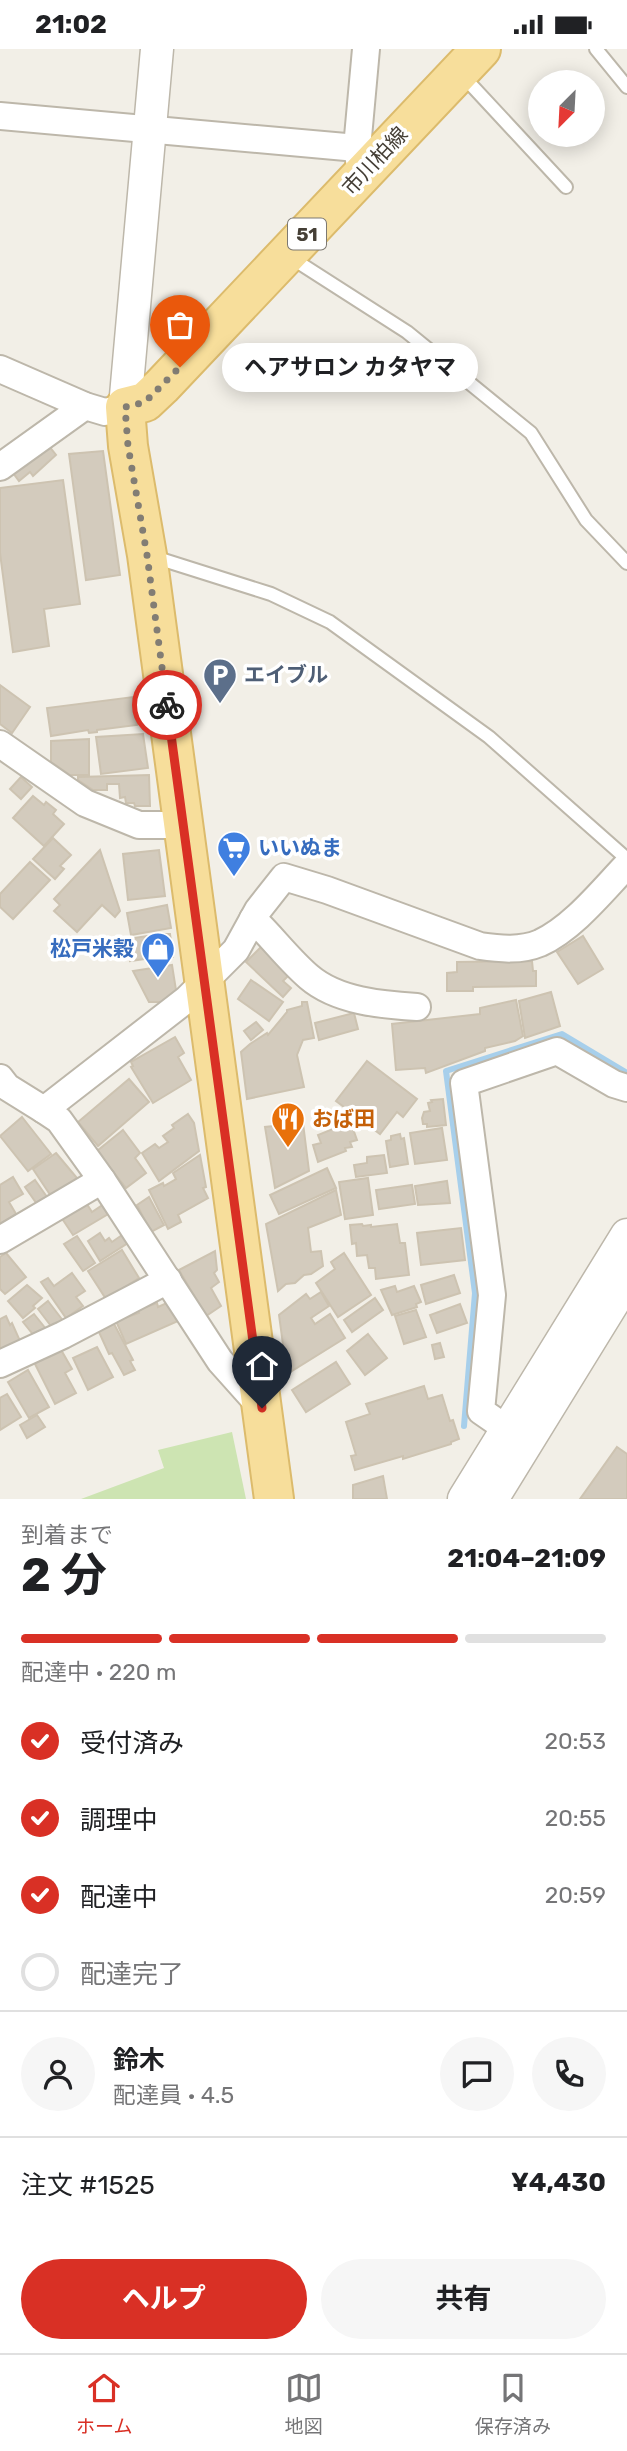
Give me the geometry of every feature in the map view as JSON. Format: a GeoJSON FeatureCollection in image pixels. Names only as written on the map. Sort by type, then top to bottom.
{"type":"FeatureCollection","features":[{"type":"Feature","properties":{"kind":"main road","name":"市川柏線"},"geometry":{"type":"LineString","coordinates":[[125,407],[145,402],[153,394],[287,256],[359,162],[470,61]]}},
{"type":"Feature","properties":{"kind":"main road"},"geometry":{"type":"LineString","coordinates":[[125,407],[128,446],[147,555],[274,1499]]}},
{"type":"Feature","properties":{"kind":"street"},"geometry":{"type":"LineString","coordinates":[[0,369],[85,407],[105,412],[125,407],[157,49]]}},
{"type":"Feature","properties":{"kind":"street"},"geometry":{"type":"LineString","coordinates":[[0,116],[150,128],[359,162],[366,49]]}},
{"type":"Feature","properties":{"kind":"street"},"geometry":{"type":"LineString","coordinates":[[0,467],[85,407]]}},
{"type":"Feature","properties":{"kind":"street"},"geometry":{"type":"LineString","coordinates":[[0,744],[85,803],[139,825],[183,825]]}},
{"type":"Feature","properties":{"kind":"street"},"geometry":{"type":"LineString","coordinates":[[44,1110],[187,999],[236,950],[270,892],[284,877],[480,946],[519,949],[541,943],[567,923],[627,865]]}},
{"type":"Feature","properties":{"kind":"street"},"geometry":{"type":"LineString","coordinates":[[253,919],[321,986],[339,994],[387,1005],[417,1007]]}},
{"type":"Feature","properties":{"kind":"street"},"geometry":{"type":"LineString","coordinates":[[507,1429],[481,1411],[492,1295],[464,1083],[556,1051],[614,1084],[627,1088]]}},
{"type":"Feature","properties":{"kind":"street"},"geometry":{"type":"LineString","coordinates":[[2,1086],[59,1120],[102,1180],[220,1361],[262,1408]]}},
{"type":"Feature","properties":{"kind":"street"},"geometry":{"type":"LineString","coordinates":[[0,1240],[102,1180]]}},
{"type":"Feature","properties":{"kind":"street"},"geometry":{"type":"LineString","coordinates":[[492,1499],[627,1235]]}},
{"type":"Feature","properties":{"kind":"street"},"geometry":{"type":"LineString","coordinates":[[0,1364],[168,1280]]}},
{"type":"Feature","properties":{"kind":"street"},"geometry":{"type":"LineString","coordinates":[[464,1499],[507,1429],[545,1391],[627,1280]]}},
{"type":"Feature","properties":{"kind":"lane"},"geometry":{"type":"LineString","coordinates":[[596,49],[627,87]]}},
{"type":"Feature","properties":{"kind":"lane"},"geometry":{"type":"LineString","coordinates":[[470,61],[566,187]]}},
{"type":"Feature","properties":{"kind":"lane"},"geometry":{"type":"LineString","coordinates":[[287,256],[407,332],[531,433],[586,520],[627,563]]}},
{"type":"Feature","properties":{"kind":"lane"},"geometry":{"type":"LineString","coordinates":[[147,555],[271,594],[330,622],[489,737],[627,859]]}},
{"type":"Feature","properties":{"kind":"green space"},"geometry":{"type":"Polygon","coordinates":[[[232,1432],[246,1499],[81,1499],[164,1468],[158,1450],[232,1432]]]}},
{"type":"Feature","properties":{"kind":"building"},"geometry":{"type":"Polygon","coordinates":[[[49,446],[56,455],[33,476],[30,472],[19,481],[13,473],[49,446]]]}},
{"type":"Feature","properties":{"kind":"building"},"geometry":{"type":"Polygon","coordinates":[[[103,451],[120,575],[86,580],[69,454],[103,451]]]}},
{"type":"Feature","properties":{"kind":"building"},"geometry":{"type":"Polygon","coordinates":[[[63,480],[80,604],[44,609],[49,646],[13,652],[0,553],[0,488],[63,480]]]}},
{"type":"Feature","properties":{"kind":"building"},"geometry":{"type":"Polygon","coordinates":[[[0,685],[30,707],[12,733],[0,724],[0,685]]]}},
{"type":"Feature","properties":{"kind":"building"},"geometry":{"type":"Polygon","coordinates":[[[133,697],[137,725],[51,736],[47,708],[133,697]]]}},
{"type":"Feature","properties":{"kind":"building"},"geometry":{"type":"Polygon","coordinates":[[[143,734],[148,768],[101,774],[96,737],[143,734]]]}},
{"type":"Feature","properties":{"kind":"building"},"geometry":{"type":"Polygon","coordinates":[[[89,739],[89,775],[70,775],[51,762],[51,741],[89,739]]]}},
{"type":"Feature","properties":{"kind":"building"},"geometry":{"type":"Polygon","coordinates":[[[149,775],[150,806],[126,803],[125,797],[120,798],[119,784],[107,784],[107,790],[93,790],[78,780],[78,777],[149,775]]]}},
{"type":"Feature","properties":{"kind":"building"},"geometry":{"type":"Polygon","coordinates":[[[21,777],[32,787],[21,799],[10,789],[21,777]]]}},
{"type":"Feature","properties":{"kind":"building"},"geometry":{"type":"Polygon","coordinates":[[[33,796],[56,810],[53,814],[64,824],[44,846],[13,818],[33,796]]]}},
{"type":"Feature","properties":{"kind":"building"},"geometry":{"type":"Polygon","coordinates":[[[53,838],[71,855],[60,866],[64,869],[55,879],[33,859],[53,838]]]}},
{"type":"Feature","properties":{"kind":"building"},"geometry":{"type":"Polygon","coordinates":[[[100,850],[120,911],[115,917],[102,905],[77,932],[54,911],[60,905],[54,899],[100,850]]]}},
{"type":"Feature","properties":{"kind":"building"},"geometry":{"type":"Polygon","coordinates":[[[159,850],[165,896],[128,900],[123,854],[159,850]]]}},
{"type":"Feature","properties":{"kind":"building"},"geometry":{"type":"Polygon","coordinates":[[[30,862],[50,880],[13,919],[0,907],[0,894],[30,862]]]}},
{"type":"Feature","properties":{"kind":"building"},"geometry":{"type":"Polygon","coordinates":[[[167,905],[171,928],[131,935],[127,913],[167,905]]]}},
{"type":"Feature","properties":{"kind":"building"},"geometry":{"type":"Polygon","coordinates":[[[170,934],[173,957],[152,962],[152,958],[130,961],[127,939],[170,934]]]}},
{"type":"Feature","properties":{"kind":"building"},"geometry":{"type":"Polygon","coordinates":[[[583,936],[603,969],[578,984],[557,952],[583,936]]]}},
{"type":"Feature","properties":{"kind":"building"},"geometry":{"type":"Polygon","coordinates":[[[264,944],[292,972],[283,981],[291,988],[283,997],[246,962],[264,944]]]}},
{"type":"Feature","properties":{"kind":"building"},"geometry":{"type":"Polygon","coordinates":[[[532,961],[533,971],[536,971],[536,986],[473,987],[473,991],[447,991],[447,973],[457,972],[457,962],[532,961]]]}},
{"type":"Feature","properties":{"kind":"building"},"geometry":{"type":"Polygon","coordinates":[[[172,965],[176,990],[162,1002],[149,1002],[133,971],[172,965]]]}},
{"type":"Feature","properties":{"kind":"building"},"geometry":{"type":"Polygon","coordinates":[[[251,980],[283,1002],[269,1021],[238,999],[251,980]]]}},
{"type":"Feature","properties":{"kind":"building"},"geometry":{"type":"Polygon","coordinates":[[[551,992],[560,1026],[525,1038],[519,1001],[551,992]]]}},
{"type":"Feature","properties":{"kind":"building"},"geometry":{"type":"Polygon","coordinates":[[[516,1000],[523,1036],[515,1041],[485,1048],[485,1051],[426,1073],[425,1068],[396,1070],[392,1024],[480,1014],[480,1008],[516,1000]]]}},
{"type":"Feature","properties":{"kind":"building"},"geometry":{"type":"Polygon","coordinates":[[[302,1002],[307,1002],[314,1038],[303,1040],[297,1055],[304,1087],[247,1099],[241,1052],[267,1033],[268,1035],[287,1010],[302,1006],[302,1002]]]}},
{"type":"Feature","properties":{"kind":"building"},"geometry":{"type":"Polygon","coordinates":[[[354,1013],[358,1029],[319,1040],[315,1023],[354,1013]]]}},
{"type":"Feature","properties":{"kind":"building"},"geometry":{"type":"Polygon","coordinates":[[[256,1022],[263,1030],[251,1040],[244,1031],[256,1022]]]}},
{"type":"Feature","properties":{"kind":"building"},"geometry":{"type":"Polygon","coordinates":[[[175,1037],[184,1053],[178,1057],[191,1080],[153,1103],[131,1067],[131,1062],[175,1037]]]}},
{"type":"Feature","properties":{"kind":"building"},"geometry":{"type":"Polygon","coordinates":[[[367,1061],[417,1099],[403,1117],[397,1112],[380,1134],[336,1101],[367,1061]]]}},
{"type":"Feature","properties":{"kind":"building"},"geometry":{"type":"Polygon","coordinates":[[[129,1079],[149,1102],[98,1146],[78,1122],[129,1079]]]}},
{"type":"Feature","properties":{"kind":"building"},"geometry":{"type":"Polygon","coordinates":[[[443,1099],[446,1125],[427,1127],[422,1118],[424,1112],[430,1111],[428,1103],[432,1102],[431,1100],[443,1099]]]}},
{"type":"Feature","properties":{"kind":"building"},"geometry":{"type":"Polygon","coordinates":[[[188,1114],[194,1123],[199,1151],[159,1181],[142,1153],[155,1144],[159,1148],[168,1142],[163,1136],[174,1128],[172,1125],[188,1114]]]}},
{"type":"Feature","properties":{"kind":"building"},"geometry":{"type":"Polygon","coordinates":[[[22,1117],[51,1154],[28,1171],[0,1136],[22,1117]]]}},
{"type":"Feature","properties":{"kind":"building"},"geometry":{"type":"Polygon","coordinates":[[[303,1123],[309,1171],[275,1188],[265,1127],[303,1123]]]}},
{"type":"Feature","properties":{"kind":"building"},"geometry":{"type":"Polygon","coordinates":[[[345,1124],[346,1128],[352,1126],[357,1140],[350,1142],[352,1147],[345,1148],[346,1151],[318,1162],[313,1145],[321,1143],[318,1135],[345,1124]]]}},
{"type":"Feature","properties":{"kind":"building"},"geometry":{"type":"Polygon","coordinates":[[[442,1128],[447,1160],[415,1164],[410,1133],[442,1128]]]}},
{"type":"Feature","properties":{"kind":"building"},"geometry":{"type":"Polygon","coordinates":[[[123,1130],[140,1153],[135,1158],[146,1173],[126,1188],[97,1151],[123,1130]]]}},
{"type":"Feature","properties":{"kind":"building"},"geometry":{"type":"Polygon","coordinates":[[[400,1134],[401,1139],[404,1138],[408,1164],[390,1167],[386,1141],[391,1140],[391,1136],[400,1134]]]}},
{"type":"Feature","properties":{"kind":"building"},"geometry":{"type":"Polygon","coordinates":[[[56,1153],[77,1178],[51,1196],[33,1169],[56,1153]]]}},
{"type":"Feature","properties":{"kind":"building"},"geometry":{"type":"Polygon","coordinates":[[[200,1155],[206,1187],[203,1188],[208,1198],[178,1215],[181,1222],[168,1229],[149,1190],[176,1179],[173,1173],[200,1155]]]}},
{"type":"Feature","properties":{"kind":"building"},"geometry":{"type":"Polygon","coordinates":[[[384,1155],[387,1173],[356,1177],[354,1165],[367,1163],[367,1157],[384,1155]]]}},
{"type":"Feature","properties":{"kind":"building"},"geometry":{"type":"Polygon","coordinates":[[[327,1168],[336,1188],[279,1214],[270,1195],[327,1168]]]}},
{"type":"Feature","properties":{"kind":"building"},"geometry":{"type":"Polygon","coordinates":[[[13,1177],[23,1194],[9,1202],[16,1214],[0,1224],[0,1185],[13,1177]]]}},
{"type":"Feature","properties":{"kind":"building"},"geometry":{"type":"Polygon","coordinates":[[[368,1178],[373,1215],[345,1219],[339,1182],[368,1178]]]}},
{"type":"Feature","properties":{"kind":"building"},"geometry":{"type":"Polygon","coordinates":[[[35,1180],[47,1197],[37,1204],[25,1187],[35,1180]]]}},
{"type":"Feature","properties":{"kind":"building"},"geometry":{"type":"Polygon","coordinates":[[[447,1181],[450,1203],[418,1205],[415,1186],[447,1181]]]}},
{"type":"Feature","properties":{"kind":"building"},"geometry":{"type":"Polygon","coordinates":[[[412,1185],[415,1204],[379,1209],[376,1190],[412,1185]]]}},
{"type":"Feature","properties":{"kind":"building"},"geometry":{"type":"Polygon","coordinates":[[[336,1190],[341,1215],[308,1228],[311,1252],[321,1251],[323,1266],[304,1275],[295,1283],[286,1284],[278,1291],[266,1224],[336,1190]]]}},
{"type":"Feature","properties":{"kind":"building"},"geometry":{"type":"Polygon","coordinates":[[[149,1197],[164,1225],[151,1232],[137,1205],[149,1197]]]}},
{"type":"Feature","properties":{"kind":"building"},"geometry":{"type":"Polygon","coordinates":[[[83,1198],[92,1212],[104,1204],[110,1213],[73,1235],[59,1214],[83,1198]]]}},
{"type":"Feature","properties":{"kind":"building"},"geometry":{"type":"Polygon","coordinates":[[[362,1224],[371,1227],[397,1224],[400,1243],[405,1243],[409,1275],[376,1279],[375,1268],[369,1268],[367,1255],[357,1256],[356,1243],[352,1244],[350,1225],[362,1224]]]}},
{"type":"Feature","properties":{"kind":"building"},"geometry":{"type":"Polygon","coordinates":[[[461,1228],[465,1260],[421,1265],[417,1233],[461,1228]]]}},
{"type":"Feature","properties":{"kind":"building"},"geometry":{"type":"Polygon","coordinates":[[[100,1233],[105,1241],[109,1238],[112,1242],[122,1235],[128,1243],[100,1261],[88,1241],[100,1233]]]}},
{"type":"Feature","properties":{"kind":"building"},"geometry":{"type":"Polygon","coordinates":[[[77,1236],[95,1263],[83,1271],[64,1244],[77,1236]]]}},
{"type":"Feature","properties":{"kind":"building"},"geometry":{"type":"Polygon","coordinates":[[[122,1250],[139,1278],[106,1299],[88,1271],[122,1250]]]}},
{"type":"Feature","properties":{"kind":"building"},"geometry":{"type":"Polygon","coordinates":[[[215,1251],[217,1270],[214,1273],[219,1282],[211,1288],[221,1306],[206,1316],[179,1270],[215,1251]]]}},
{"type":"Feature","properties":{"kind":"building"},"geometry":{"type":"Polygon","coordinates":[[[6,1253],[26,1277],[5,1294],[0,1289],[0,1257],[6,1253]]]}},
{"type":"Feature","properties":{"kind":"building"},"geometry":{"type":"Polygon","coordinates":[[[344,1253],[371,1295],[338,1317],[316,1283],[335,1269],[331,1262],[344,1253]]]}},
{"type":"Feature","properties":{"kind":"building"},"geometry":{"type":"Polygon","coordinates":[[[72,1273],[85,1291],[76,1297],[83,1306],[66,1318],[41,1282],[48,1278],[54,1286],[72,1273]]]}},
{"type":"Feature","properties":{"kind":"building"},"geometry":{"type":"Polygon","coordinates":[[[454,1275],[460,1293],[426,1304],[421,1285],[454,1275]]]}},
{"type":"Feature","properties":{"kind":"building"},"geometry":{"type":"Polygon","coordinates":[[[27,1285],[42,1298],[23,1318],[8,1301],[27,1285]]]}},
{"type":"Feature","properties":{"kind":"building"},"geometry":{"type":"Polygon","coordinates":[[[395,1286],[397,1292],[414,1286],[421,1302],[416,1304],[417,1307],[392,1315],[381,1290],[395,1286]]]}},
{"type":"Feature","properties":{"kind":"building"},"geometry":{"type":"Polygon","coordinates":[[[321,1292],[329,1306],[311,1318],[315,1324],[330,1314],[345,1338],[287,1374],[279,1315],[306,1294],[310,1299],[321,1292]]]}},
{"type":"Feature","properties":{"kind":"building"},"geometry":{"type":"Polygon","coordinates":[[[375,1298],[383,1310],[352,1332],[344,1320],[375,1298]]]}},
{"type":"Feature","properties":{"kind":"building"},"geometry":{"type":"Polygon","coordinates":[[[48,1301],[64,1322],[56,1328],[53,1324],[51,1326],[38,1309],[48,1301]]]}},
{"type":"Feature","properties":{"kind":"building"},"geometry":{"type":"Polygon","coordinates":[[[169,1302],[178,1321],[126,1344],[116,1321],[157,1303],[158,1307],[169,1302]]]}},
{"type":"Feature","properties":{"kind":"building"},"geometry":{"type":"Polygon","coordinates":[[[460,1304],[467,1323],[437,1333],[430,1315],[460,1304]]]}},
{"type":"Feature","properties":{"kind":"building"},"geometry":{"type":"Polygon","coordinates":[[[416,1310],[426,1337],[404,1344],[395,1316],[416,1310]]]}},
{"type":"Feature","properties":{"kind":"building"},"geometry":{"type":"Polygon","coordinates":[[[34,1314],[46,1329],[35,1337],[23,1322],[34,1314]]]}},
{"type":"Feature","properties":{"kind":"building"},"geometry":{"type":"Polygon","coordinates":[[[6,1316],[20,1341],[0,1350],[0,1319],[6,1316]]]}},
{"type":"Feature","properties":{"kind":"building"},"geometry":{"type":"Polygon","coordinates":[[[113,1322],[133,1360],[130,1361],[135,1370],[124,1375],[112,1353],[109,1354],[98,1330],[113,1322]]]}},
{"type":"Feature","properties":{"kind":"building"},"geometry":{"type":"Polygon","coordinates":[[[368,1334],[387,1358],[365,1375],[347,1351],[368,1334]]]}},
{"type":"Feature","properties":{"kind":"building"},"geometry":{"type":"Polygon","coordinates":[[[440,1343],[444,1357],[435,1359],[432,1345],[440,1343]]]}},
{"type":"Feature","properties":{"kind":"building"},"geometry":{"type":"Polygon","coordinates":[[[97,1347],[113,1377],[88,1390],[73,1358],[97,1347]]]}},
{"type":"Feature","properties":{"kind":"building"},"geometry":{"type":"Polygon","coordinates":[[[60,1348],[72,1369],[65,1373],[76,1393],[55,1404],[33,1360],[60,1348]]]}},
{"type":"Feature","properties":{"kind":"building"},"geometry":{"type":"Polygon","coordinates":[[[336,1362],[350,1384],[306,1412],[292,1390],[336,1362]]]}},
{"type":"Feature","properties":{"kind":"building"},"geometry":{"type":"Polygon","coordinates":[[[28,1370],[49,1407],[29,1418],[8,1382],[28,1370]]]}},
{"type":"Feature","properties":{"kind":"building"},"geometry":{"type":"Polygon","coordinates":[[[424,1386],[428,1399],[442,1395],[459,1439],[403,1459],[403,1456],[355,1470],[351,1456],[356,1455],[346,1422],[370,1414],[366,1404],[424,1386]]]}},
{"type":"Feature","properties":{"kind":"building"},"geometry":{"type":"Polygon","coordinates":[[[7,1394],[21,1417],[0,1430],[0,1398],[7,1394]]]}},
{"type":"Feature","properties":{"kind":"building"},"geometry":{"type":"Polygon","coordinates":[[[37,1415],[45,1427],[27,1438],[20,1425],[37,1415]]]}},
{"type":"Feature","properties":{"kind":"building"},"geometry":{"type":"Polygon","coordinates":[[[617,1447],[627,1454],[627,1499],[580,1499],[617,1447]]]}},
{"type":"Feature","properties":{"kind":"building"},"geometry":{"type":"Polygon","coordinates":[[[383,1476],[387,1499],[353,1499],[353,1485],[383,1476]]]}},
{"type":"Feature","properties":{"kind":"waterway"},"geometry":{"type":"LineString","coordinates":[[464,1426],[475,1293],[446,1071],[562,1034],[627,1073]]}},
{"type":"Feature","properties":{"kind":"way so far"},"geometry":{"type":"LineString","coordinates":[[167,705],[147,555],[128,446],[125,407],[145,402],[180,367]]}},
{"type":"Feature","properties":{"kind":"place","name":"ヘアサロン カタヤマ"},"geometry":{"type":"Point","coordinates":[180,367]}},
{"type":"Feature","properties":{"kind":"place","name":"エイブル"},"geometry":{"type":"Point","coordinates":[220,705]}},
{"type":"Feature","properties":{"kind":"place","name":"いいぬま"},"geometry":{"type":"Point","coordinates":[234,878]}},
{"type":"Feature","properties":{"kind":"place","name":"松戸米穀"},"geometry":{"type":"Point","coordinates":[158,979]}},
{"type":"Feature","properties":{"kind":"place","name":"おば田"},"geometry":{"type":"Point","coordinates":[288,1149]}},
{"type":"Feature","properties":{"kind":"route"},"geometry":{"type":"LineString","coordinates":[[167,705],[262,1408]]}}]}
